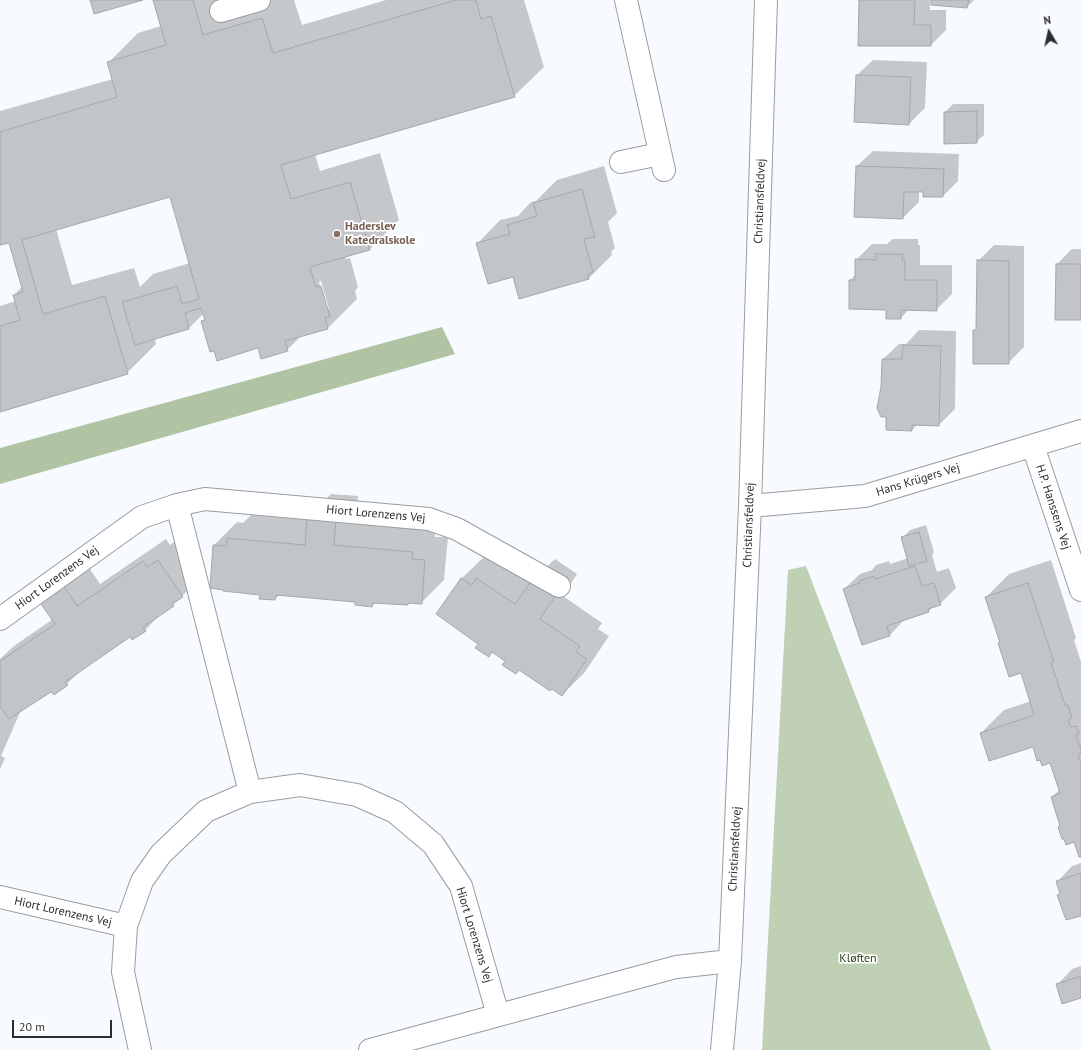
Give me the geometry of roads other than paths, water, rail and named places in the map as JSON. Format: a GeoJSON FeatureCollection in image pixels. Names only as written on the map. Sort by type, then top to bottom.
{"type":"FeatureCollection","features":[{"type":"Feature","properties":{"kind":"street"},"geometry":{"type":"LineString","coordinates":[[221,11],[259,0]]}},
{"type":"Feature","properties":{"kind":"street"},"geometry":{"type":"LineString","coordinates":[[621,162],[662,162],[626,0]]}},
{"type":"Feature","properties":{"kind":"street","name":"Christiansfeldvej"},"geometry":{"type":"LineString","coordinates":[[722,1050],[730,961],[750,506],[766,0]]}},
{"type":"Feature","properties":{"kind":"street","name":"Hans Krügers Vej"},"geometry":{"type":"LineString","coordinates":[[750,506],[865,496],[1081,431]]}},
{"type":"Feature","properties":{"kind":"street","name":"H.P. Hanssens Vej"},"geometry":{"type":"LineString","coordinates":[[1033,446],[1081,590]]}},
{"type":"Feature","properties":{"kind":"street","name":"Hiort Lorenzens Vej"},"geometry":{"type":"LineString","coordinates":[[0,619],[142,517],[177,505],[205,499],[429,519],[457,528],[559,586]]}},
{"type":"Feature","properties":{"kind":"street"},"geometry":{"type":"LineString","coordinates":[[177,505],[250,792]]}},
{"type":"Feature","properties":{"kind":"street","name":"Hiort Lorenzens Vej"},"geometry":{"type":"LineString","coordinates":[[140,1050],[123,972],[126,926],[142,881],[161,854],[206,811],[250,792],[300,785],[357,795],[395,812],[433,844],[461,886],[498,1015]]}},
{"type":"Feature","properties":{"kind":"street","name":"Hiort Lorenzens Vej"},"geometry":{"type":"LineString","coordinates":[[0,897],[126,926]]}},
{"type":"Feature","properties":{"kind":"street"},"geometry":{"type":"LineString","coordinates":[[370,1050],[676,968],[730,961]]}},
{"type":"Feature","properties":{"kind":"place","name":"Haderslev Katedralskole"},"geometry":{"type":"Point","coordinates":[337,234]}},
{"type":"Feature","properties":{"kind":"park label","name":"Kløften"},"geometry":{"type":"Point","coordinates":[858,959]}}]}
